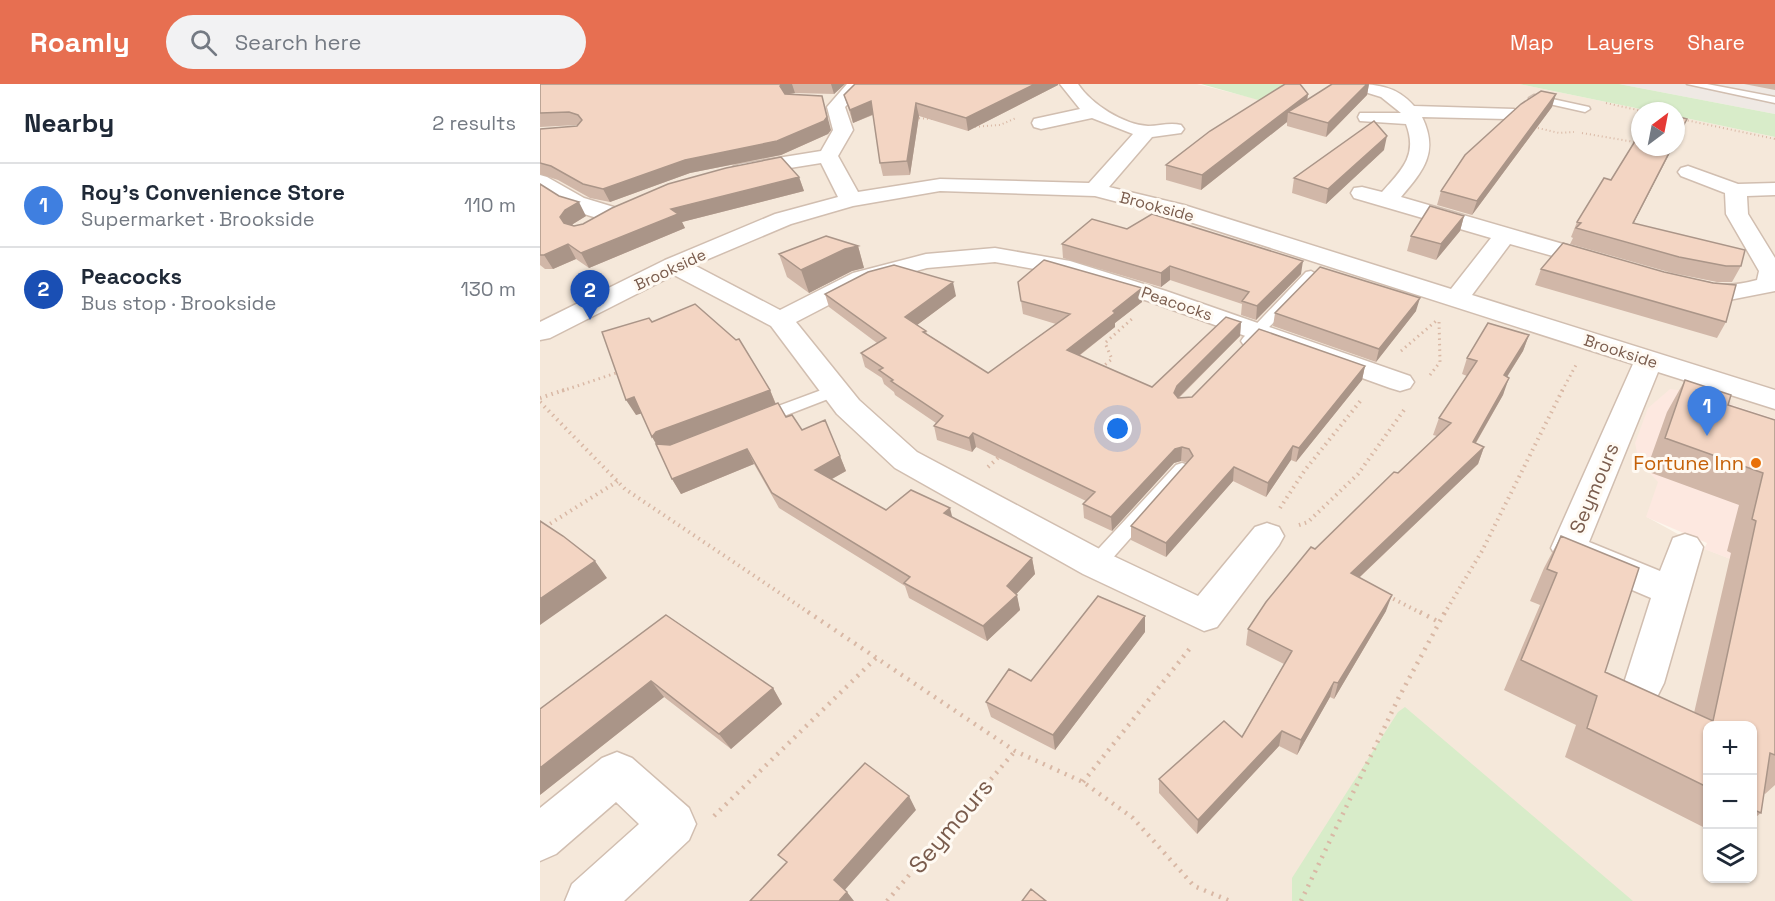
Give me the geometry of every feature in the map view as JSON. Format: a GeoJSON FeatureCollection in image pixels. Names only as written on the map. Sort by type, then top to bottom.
{"type":"FeatureCollection","features":[{"type":"Feature","properties":{"kind":"street"},"geometry":{"type":"LineString","coordinates":[[828,156],[843,130],[836,107],[858,84]]}},
{"type":"Feature","properties":{"kind":"street"},"geometry":{"type":"LineString","coordinates":[[1069,84],[1076,98],[1106,120],[1146,132],[1174,129]]}},
{"type":"Feature","properties":{"kind":"street"},"geometry":{"type":"LineString","coordinates":[[1358,84],[1397,97],[1413,115],[1419,132],[1421,150],[1409,175],[1388,199]]}},
{"type":"Feature","properties":{"kind":"street"},"geometry":{"type":"LineString","coordinates":[[818,101],[840,102]]}},
{"type":"Feature","properties":{"kind":"street"},"geometry":{"type":"LineString","coordinates":[[1367,117],[1516,110]]}},
{"type":"Feature","properties":{"kind":"street"},"geometry":{"type":"LineString","coordinates":[[1041,123],[1095,111]]}},
{"type":"Feature","properties":{"kind":"street"},"geometry":{"type":"LineString","coordinates":[[1095,190],[1146,132]]}},
{"type":"Feature","properties":{"kind":"street"},"geometry":{"type":"LineString","coordinates":[[724,173],[828,156]]}},
{"type":"Feature","properties":{"kind":"street"},"geometry":{"type":"LineString","coordinates":[[828,156],[851,200]]}},
{"type":"Feature","properties":{"kind":"street"},"geometry":{"type":"LineString","coordinates":[[1688,172],[1736,190],[1775,189]]}},
{"type":"Feature","properties":{"kind":"street"},"geometry":{"type":"LineString","coordinates":[[540,181],[576,203],[609,213]]}},
{"type":"Feature","properties":{"kind":"street","name":"Brookside"},"geometry":{"type":"LineString","coordinates":[[540,332],[674,266],[783,219],[851,200],[940,185],[1095,190],[1176,210],[1775,400]]}},
{"type":"Feature","properties":{"kind":"street"},"geometry":{"type":"LineString","coordinates":[[1666,281],[1716,292],[1743,293],[1768,285],[1771,271],[1737,214],[1736,190]]}},
{"type":"Feature","properties":{"kind":"street"},"geometry":{"type":"LineString","coordinates":[[1362,193],[1620,268]]}},
{"type":"Feature","properties":{"kind":"street"},"geometry":{"type":"LineString","coordinates":[[591,225],[609,213],[631,204]]}},
{"type":"Feature","properties":{"kind":"street"},"geometry":{"type":"LineString","coordinates":[[1456,299],[1505,235]]}},
{"type":"Feature","properties":{"kind":"street","name":"Peacocks"},"geometry":{"type":"LineString","coordinates":[[780,320],[862,278],[926,261],[995,255],[1061,266],[1157,296],[1390,379]]}},
{"type":"Feature","properties":{"kind":"street"},"geometry":{"type":"LineString","coordinates":[[674,266],[780,320],[848,407],[906,460],[1096,564],[1204,616],[1267,536]]}},
{"type":"Feature","properties":{"kind":"street"},"geometry":{"type":"LineString","coordinates":[[1743,293],[1765,311]]}},
{"type":"Feature","properties":{"kind":"street","name":"Seymours"},"geometry":{"type":"LineString","coordinates":[[1649,360],[1569,548],[1671,591]]}},
{"type":"Feature","properties":{"kind":"street"},"geometry":{"type":"LineString","coordinates":[[1644,683],[1685,547]]}},
{"type":"Feature","properties":{"kind":"street"},"geometry":{"type":"LineString","coordinates":[[540,838],[617,772],[673,824],[589,901]]}},
{"type":"Feature","properties":{"kind":"lane"},"geometry":{"type":"LineString","coordinates":[[1692,84],[1775,100]]}},
{"type":"Feature","properties":{"kind":"lane"},"geometry":{"type":"LineString","coordinates":[[1516,110],[1534,98],[1585,109]]}},
{"type":"Feature","properties":{"kind":"lane"},"geometry":{"type":"LineString","coordinates":[[1233,356],[1311,275]]}},
{"type":"Feature","properties":{"kind":"lane"},"geometry":{"type":"LineString","coordinates":[[748,424],[834,390]]}},
{"type":"Feature","properties":{"kind":"lane"},"geometry":{"type":"LineString","coordinates":[[1096,564],[1182,468]]}},
{"type":"Feature","properties":{"kind":"path"},"geometry":{"type":"LineString","coordinates":[[1469,112],[1559,133],[1572,131],[1631,141]]}},
{"type":"Feature","properties":{"kind":"path"},"geometry":{"type":"LineString","coordinates":[[922,113],[914,118],[940,120]]}},
{"type":"Feature","properties":{"kind":"path"},"geometry":{"type":"LineString","coordinates":[[962,125],[973,127],[999,125],[1020,117]]}},
{"type":"Feature","properties":{"kind":"path"},"geometry":{"type":"LineString","coordinates":[[1685,120],[1775,139]]}},
{"type":"Feature","properties":{"kind":"path"},"geometry":{"type":"LineString","coordinates":[[1094,375],[1112,359],[1105,343],[1157,296]]}},
{"type":"Feature","properties":{"kind":"path"},"geometry":{"type":"LineString","coordinates":[[1267,536],[1281,505],[1305,470],[1390,379],[1402,350],[1439,318],[1456,299]]}},
{"type":"Feature","properties":{"kind":"path"},"geometry":{"type":"LineString","coordinates":[[1301,901],[1348,801],[1439,622],[1482,551],[1524,464],[1589,340]]}},
{"type":"Feature","properties":{"kind":"path"},"geometry":{"type":"LineString","coordinates":[[629,368],[540,400],[625,489],[1015,751],[1083,782],[1132,818],[1194,886],[1230,901]]}},
{"type":"Feature","properties":{"kind":"path"},"geometry":{"type":"LineString","coordinates":[[1267,536],[1308,522],[1358,474],[1400,416]]}},
{"type":"Feature","properties":{"kind":"path"},"geometry":{"type":"LineString","coordinates":[[960,491],[1005,452]]}},
{"type":"Feature","properties":{"kind":"path"},"geometry":{"type":"LineString","coordinates":[[540,530],[618,482]]}},
{"type":"Feature","properties":{"kind":"path"},"geometry":{"type":"LineString","coordinates":[[1378,591],[1439,622]]}},
{"type":"Feature","properties":{"kind":"path"},"geometry":{"type":"LineString","coordinates":[[1083,782],[1204,631],[1204,616]]}},
{"type":"Feature","properties":{"kind":"path"},"geometry":{"type":"LineString","coordinates":[[673,824],[710,820],[877,657]]}},
{"type":"Feature","properties":{"kind":"path","name":"Seymours"},"geometry":{"type":"LineString","coordinates":[[887,901],[1015,751]]}},
{"type":"Feature","properties":{"kind":"shaded area"},"geometry":{"type":"Polygon","coordinates":[[[540,84],[1197,84],[1269,102],[1296,84],[1519,84],[1631,107],[1631,156],[1685,156],[1685,118],[1775,137],[1775,419],[1693,392],[1647,517],[1705,549],[1775,576],[1775,901],[540,901],[540,84]]]}},
{"type":"Feature","properties":{"kind":"shaded area"},"geometry":{"type":"Polygon","coordinates":[[[1619,84],[1775,84],[1775,114],[1619,84]]]}},
{"type":"Feature","properties":{"kind":"shaded area"},"geometry":{"type":"Polygon","coordinates":[[[1670,389],[1693,392],[1775,419],[1775,576],[1704,549],[1707,543],[1646,517],[1658,482],[1639,462],[1635,443],[1648,408],[1670,389]]]}},
{"type":"Feature","properties":{"kind":"green space"},"geometry":{"type":"Polygon","coordinates":[[[1201,84],[1296,84],[1269,103],[1201,84]]]}},
{"type":"Feature","properties":{"kind":"green space"},"geometry":{"type":"Polygon","coordinates":[[[1519,84],[1619,84],[1775,114],[1775,137],[1685,118],[1685,102],[1631,102],[1631,107],[1519,84]]]}},
{"type":"Feature","properties":{"kind":"green space"},"geometry":{"type":"Polygon","coordinates":[[[1405,707],[1633,901],[1292,901],[1292,878],[1398,712],[1405,707]]]}},
{"type":"Feature","properties":{"kind":"building"},"geometry":{"type":"Polygon","coordinates":[[[540,84],[782,84],[780,86],[785,94],[822,96],[827,117],[824,121],[777,141],[685,160],[603,189],[583,184],[551,166],[540,163],[540,129],[577,126],[582,120],[578,115],[569,112],[540,113],[540,84]]]}},
{"type":"Feature","properties":{"kind":"building"},"geometry":{"type":"Polygon","coordinates":[[[855,84],[1035,84],[966,118],[916,103],[907,161],[880,163],[871,101],[850,110],[844,95],[855,84]]]}},
{"type":"Feature","properties":{"kind":"building"},"geometry":{"type":"Polygon","coordinates":[[[1285,84],[1300,84],[1308,94],[1202,175],[1166,165],[1210,131],[1285,84]]]}},
{"type":"Feature","properties":{"kind":"building"},"geometry":{"type":"Polygon","coordinates":[[[1332,84],[1367,84],[1328,123],[1288,112],[1332,84]]]}},
{"type":"Feature","properties":{"kind":"building"},"geometry":{"type":"Polygon","coordinates":[[[1541,91],[1556,94],[1477,201],[1441,191],[1465,155],[1521,104],[1541,91]]]}},
{"type":"Feature","properties":{"kind":"building"},"geometry":{"type":"Polygon","coordinates":[[[1374,121],[1387,136],[1328,189],[1294,178],[1374,121]]]}},
{"type":"Feature","properties":{"kind":"building"},"geometry":{"type":"Polygon","coordinates":[[[1631,148],[1631,156],[1667,156],[1633,223],[1745,250],[1741,266],[1726,266],[1679,257],[1576,228],[1581,223],[1577,222],[1604,178],[1611,180],[1631,148]]]}},
{"type":"Feature","properties":{"kind":"building"},"geometry":{"type":"Polygon","coordinates":[[[781,157],[799,177],[671,209],[678,214],[581,253],[568,244],[540,255],[540,184],[559,196],[579,202],[565,210],[560,217],[564,223],[574,226],[583,224],[612,208],[668,184],[726,168],[781,157]]]}},
{"type":"Feature","properties":{"kind":"building"},"geometry":{"type":"Polygon","coordinates":[[[1430,206],[1464,216],[1441,244],[1411,236],[1430,206]]]}},
{"type":"Feature","properties":{"kind":"building"},"geometry":{"type":"Polygon","coordinates":[[[1152,214],[1303,261],[1257,306],[1242,301],[1249,292],[1170,266],[1161,273],[1062,244],[1092,219],[1127,229],[1152,214]]]}},
{"type":"Feature","properties":{"kind":"building"},"geometry":{"type":"Polygon","coordinates":[[[826,236],[858,246],[845,249],[801,270],[779,254],[826,236]]]}},
{"type":"Feature","properties":{"kind":"building"},"geometry":{"type":"Polygon","coordinates":[[[1563,243],[1664,272],[1713,283],[1736,285],[1726,322],[1541,269],[1563,243]]]}},
{"type":"Feature","properties":{"kind":"building"},"geometry":{"type":"Polygon","coordinates":[[[1044,260],[1142,288],[1113,311],[1115,313],[1067,350],[1152,387],[1226,317],[1241,322],[1177,386],[1174,393],[1178,398],[1192,397],[1259,329],[1365,366],[1299,448],[1293,446],[1268,483],[1234,467],[1166,543],[1131,526],[1193,456],[1189,449],[1182,447],[1175,449],[1111,517],[1083,504],[1095,492],[973,433],[969,438],[934,426],[943,416],[891,381],[893,380],[879,370],[883,368],[861,353],[886,338],[825,294],[868,272],[894,265],[953,282],[905,317],[926,331],[923,332],[988,373],[1070,314],[1021,301],[1018,282],[1044,260]]]}},
{"type":"Feature","properties":{"kind":"building"},"geometry":{"type":"Polygon","coordinates":[[[1320,267],[1420,298],[1379,349],[1275,313],[1320,267]]]}},
{"type":"Feature","properties":{"kind":"building"},"geometry":{"type":"Polygon","coordinates":[[[695,304],[736,340],[739,339],[770,390],[656,432],[652,437],[634,397],[626,400],[602,332],[649,318],[652,322],[695,304]]]}},
{"type":"Feature","properties":{"kind":"building"},"geometry":{"type":"Polygon","coordinates":[[[1488,323],[1529,335],[1504,375],[1509,378],[1473,442],[1484,447],[1351,573],[1392,595],[1338,683],[1334,682],[1301,740],[1282,731],[1198,820],[1159,779],[1224,721],[1242,737],[1292,651],[1248,629],[1266,602],[1311,547],[1315,549],[1394,472],[1398,473],[1451,423],[1439,418],[1477,361],[1467,358],[1488,323]]]}},
{"type":"Feature","properties":{"kind":"building"},"geometry":{"type":"Polygon","coordinates":[[[1685,380],[1731,395],[1728,405],[1775,420],[1775,755],[1770,753],[1761,813],[1757,811],[1757,721],[1713,721],[1756,521],[1752,519],[1763,473],[1665,438],[1685,380]]]}},
{"type":"Feature","properties":{"kind":"building"},"geometry":{"type":"Polygon","coordinates":[[[778,403],[786,417],[792,415],[802,430],[825,420],[840,456],[815,470],[886,510],[911,490],[950,508],[944,513],[1032,558],[1007,586],[1017,595],[983,626],[904,583],[910,577],[772,493],[747,449],[672,479],[656,444],[670,445],[778,403]]]}},
{"type":"Feature","properties":{"kind":"building"},"geometry":{"type":"Polygon","coordinates":[[[540,521],[595,561],[540,599],[540,521]]]}},
{"type":"Feature","properties":{"kind":"building"},"geometry":{"type":"Polygon","coordinates":[[[1561,536],[1639,568],[1605,672],[1713,721],[1703,721],[1703,785],[1587,728],[1597,696],[1521,660],[1557,573],[1547,569],[1561,536]]]}},
{"type":"Feature","properties":{"kind":"building"},"geometry":{"type":"Polygon","coordinates":[[[1098,596],[1145,616],[1053,735],[986,702],[1009,669],[1031,681],[1098,596]]]}},
{"type":"Feature","properties":{"kind":"building"},"geometry":{"type":"Polygon","coordinates":[[[666,615],[773,688],[719,734],[651,681],[540,768],[540,709],[666,615]]]}},
{"type":"Feature","properties":{"kind":"building"},"geometry":{"type":"Polygon","coordinates":[[[865,763],[909,796],[834,880],[847,892],[839,901],[750,901],[787,862],[778,855],[865,763]]]}},
{"type":"Feature","properties":{"kind":"building"},"geometry":{"type":"Polygon","coordinates":[[[1031,889],[1046,901],[1022,901],[1031,889]]]}},
{"type":"Feature","properties":{"kind":"place","name":"Peacocks"},"geometry":{"type":"Point","coordinates":[590,320]}},
{"type":"Feature","properties":{"kind":"place","name":"Roy's Convenience Store"},"geometry":{"type":"Point","coordinates":[1707,436]}},
{"type":"Feature","properties":{"kind":"place","name":"Fortune Inn"},"geometry":{"type":"Point","coordinates":[1756,463]}}]}
